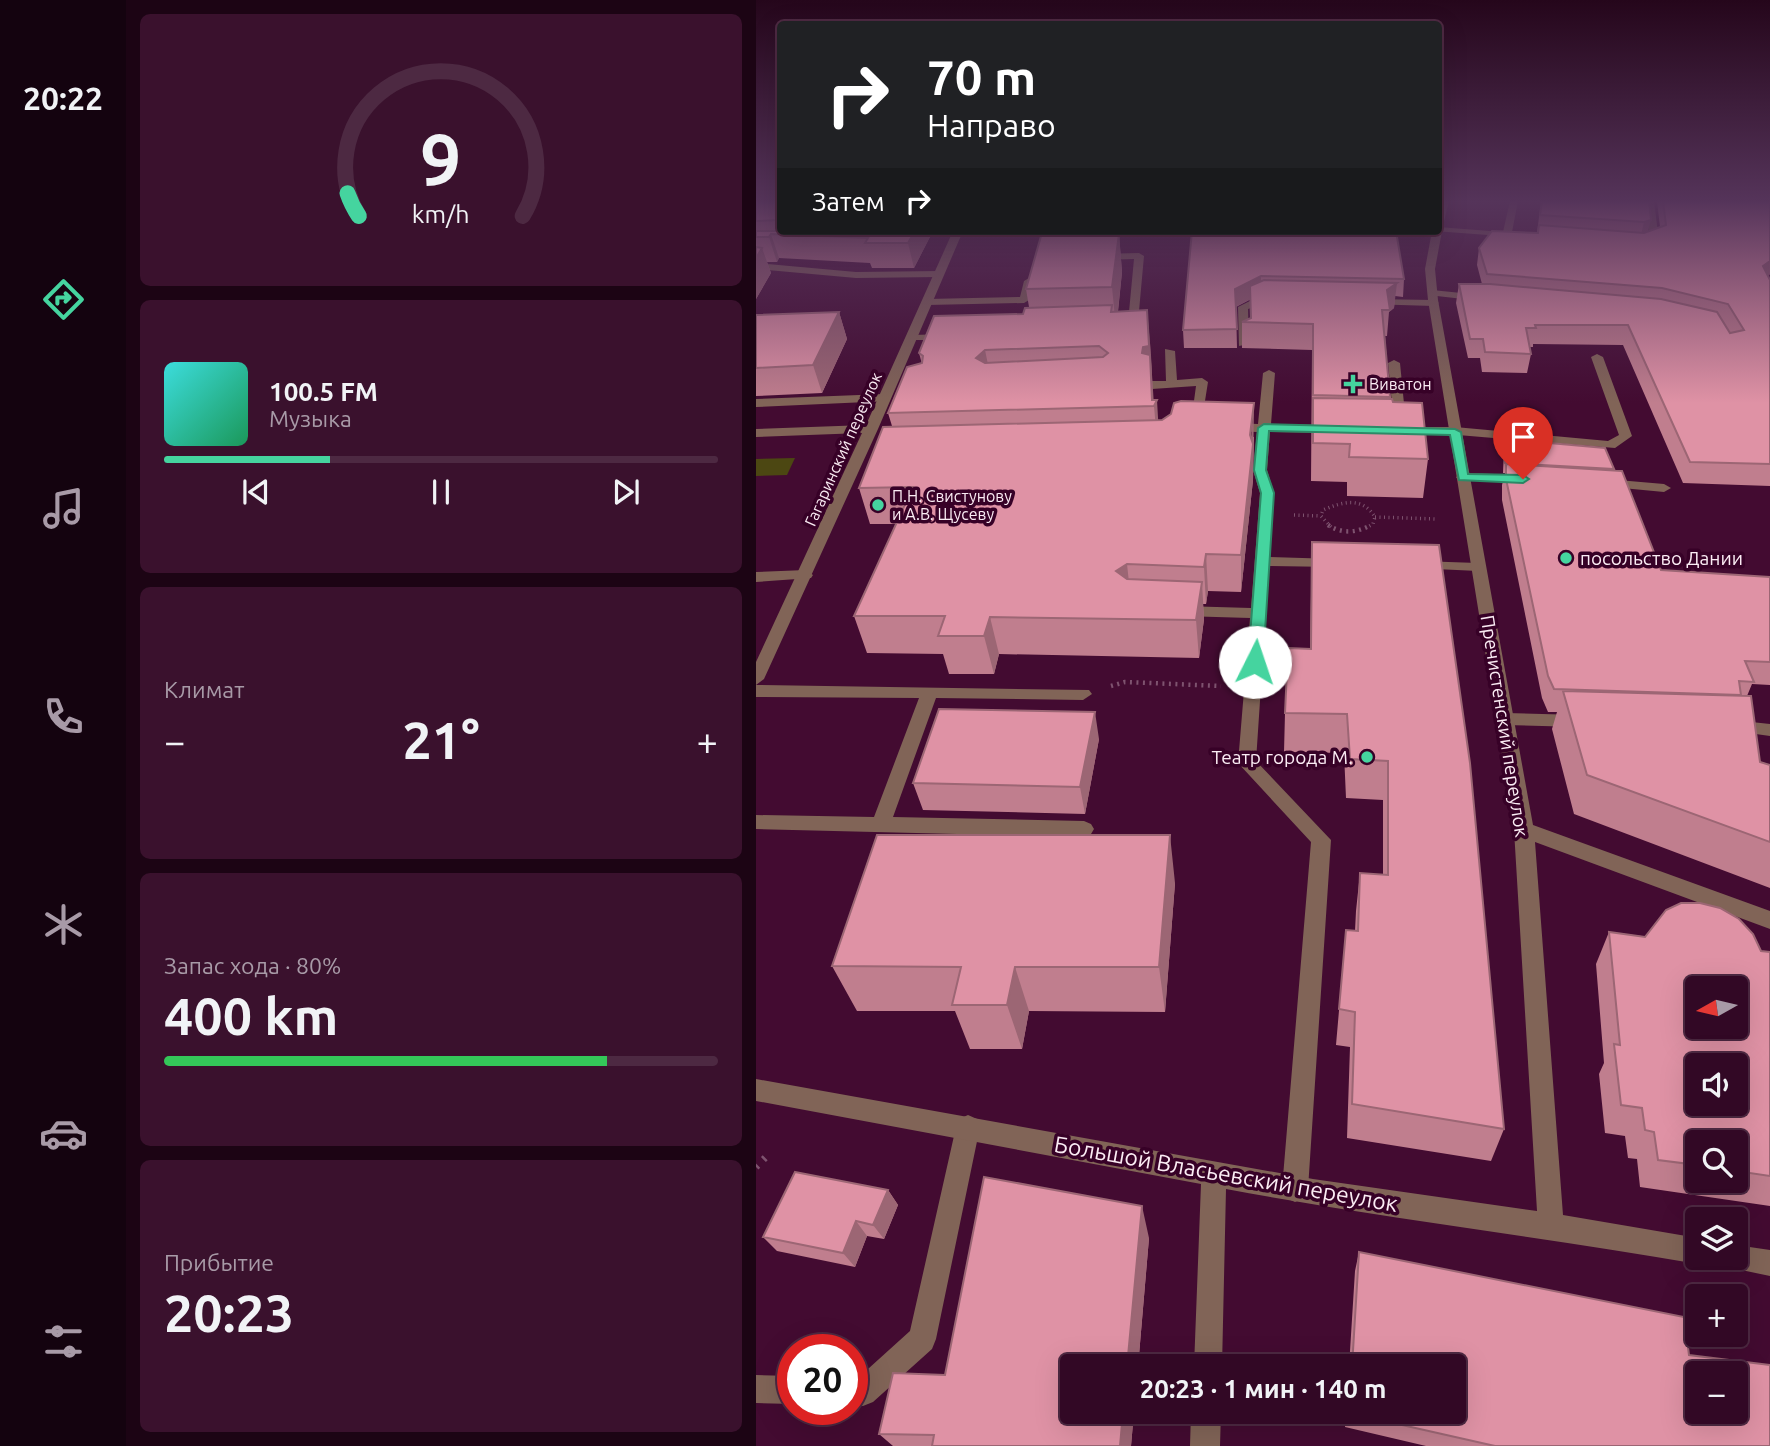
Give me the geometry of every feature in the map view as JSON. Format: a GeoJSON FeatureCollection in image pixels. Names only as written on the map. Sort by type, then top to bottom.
{"type":"FeatureCollection","features":[{"type":"Feature","properties":{"kind":"street"},"geometry":{"type":"LineString","coordinates":[[784,268],[856,275],[939,274]]}},
{"type":"Feature","properties":{"kind":"street","name":"Гагаринский переулок"},"geometry":{"type":"LineString","coordinates":[[756,679],[866,456],[872,429],[890,395],[941,268]]}},
{"type":"Feature","properties":{"kind":"street"},"geometry":{"type":"LineString","coordinates":[[1119,333],[1132,333],[1138,268]]}},
{"type":"Feature","properties":{"kind":"street","name":"Пречистенский переулок"},"geometry":{"type":"LineString","coordinates":[[1430,268],[1455,432],[1524,830],[1550,1226]]}},
{"type":"Feature","properties":{"kind":"street"},"geometry":{"type":"LineString","coordinates":[[1021,312],[1029,281]]}},
{"type":"Feature","properties":{"kind":"street"},"geometry":{"type":"LineString","coordinates":[[1243,344],[1243,306],[1262,299],[1290,300]]}},
{"type":"Feature","properties":{"kind":"street"},"geometry":{"type":"LineString","coordinates":[[1359,301],[1498,299]]}},
{"type":"Feature","properties":{"kind":"street"},"geometry":{"type":"LineString","coordinates":[[927,302],[1024,300]]}},
{"type":"Feature","properties":{"kind":"street"},"geometry":{"type":"LineString","coordinates":[[911,338],[964,337]]}},
{"type":"Feature","properties":{"kind":"street"},"geometry":{"type":"LineString","coordinates":[[1169,351],[1172,384]]}},
{"type":"Feature","properties":{"kind":"street"},"geometry":{"type":"LineString","coordinates":[[1394,363],[1393,431],[1455,432],[1610,445],[1626,436],[1597,357]]}},
{"type":"Feature","properties":{"kind":"street"},"geometry":{"type":"LineString","coordinates":[[1269,373],[1260,470],[1267,493],[1247,763],[1321,840],[1295,1189]]}},
{"type":"Feature","properties":{"kind":"street"},"geometry":{"type":"LineString","coordinates":[[1152,385],[1202,382],[1203,427],[1346,429]]}},
{"type":"Feature","properties":{"kind":"street"},"geometry":{"type":"LineString","coordinates":[[756,403],[890,395]]}},
{"type":"Feature","properties":{"kind":"street"},"geometry":{"type":"LineString","coordinates":[[756,433],[872,429]]}},
{"type":"Feature","properties":{"kind":"street"},"geometry":{"type":"LineString","coordinates":[[1463,477],[1535,480]]}},
{"type":"Feature","properties":{"kind":"street"},"geometry":{"type":"LineString","coordinates":[[1586,482],[1664,488]]}},
{"type":"Feature","properties":{"kind":"street"},"geometry":{"type":"LineString","coordinates":[[1262,561],[1353,563]]}},
{"type":"Feature","properties":{"kind":"street"},"geometry":{"type":"LineString","coordinates":[[1405,565],[1478,567]]}},
{"type":"Feature","properties":{"kind":"street"},"geometry":{"type":"LineString","coordinates":[[756,577],[806,575]]}},
{"type":"Feature","properties":{"kind":"street"},"geometry":{"type":"LineString","coordinates":[[1170,610],[1259,613]]}},
{"type":"Feature","properties":{"kind":"street"},"geometry":{"type":"LineString","coordinates":[[756,691],[1083,694]]}},
{"type":"Feature","properties":{"kind":"street"},"geometry":{"type":"LineString","coordinates":[[881,824],[930,692]]}},
{"type":"Feature","properties":{"kind":"street"},"geometry":{"type":"LineString","coordinates":[[1505,719],[1595,722]]}},
{"type":"Feature","properties":{"kind":"street"},"geometry":{"type":"LineString","coordinates":[[1715,725],[1770,730]]}},
{"type":"Feature","properties":{"kind":"street"},"geometry":{"type":"LineString","coordinates":[[756,822],[1084,829]]}},
{"type":"Feature","properties":{"kind":"street"},"geometry":{"type":"LineString","coordinates":[[1524,830],[1770,920]]}},
{"type":"Feature","properties":{"kind":"street","name":"Большой Власьевский переулок"},"geometry":{"type":"LineString","coordinates":[[756,1090],[1295,1189],[1685,1249]]}},
{"type":"Feature","properties":{"kind":"street"},"geometry":{"type":"LineString","coordinates":[[868,1388],[922,1339],[968,1127]]}},
{"type":"Feature","properties":{"kind":"street"},"geometry":{"type":"LineString","coordinates":[[1208,1354],[1214,1174]]}},
{"type":"Feature","properties":{"kind":"street"},"geometry":{"type":"LineString","coordinates":[[1748,1260],[1770,1263]]}},
{"type":"Feature","properties":{"kind":"street"},"geometry":{"type":"LineString","coordinates":[[756,1389],[777,1390]]}},
{"type":"Feature","properties":{"kind":"street"},"geometry":{"type":"LineString","coordinates":[[1205,1446],[1206,1424]]}},
{"type":"Feature","properties":{"kind":"path"},"geometry":{"type":"LineString","coordinates":[[1354,502],[1372,510],[1375,517],[1373,524],[1366,529],[1343,532],[1331,528],[1321,516],[1331,504],[1354,502]]}},
{"type":"Feature","properties":{"kind":"path"},"geometry":{"type":"LineString","coordinates":[[1375,517],[1437,519]]}},
{"type":"Feature","properties":{"kind":"path"},"geometry":{"type":"LineString","coordinates":[[1083,694],[1125,682],[1253,687]]}},
{"type":"Feature","properties":{"kind":"path"},"geometry":{"type":"LineString","coordinates":[[756,1167],[769,1154]]}},
{"type":"Feature","properties":{"kind":"shaded area"},"geometry":{"type":"Polygon","coordinates":[[[795,458],[787,475],[756,476],[756,459],[795,458]]]}},
{"type":"Feature","properties":{"kind":"building"},"geometry":{"type":"Polygon","coordinates":[[[1032,268],[1114,268],[1112,287],[1026,289],[1032,268]]]}},
{"type":"Feature","properties":{"kind":"building"},"geometry":{"type":"Polygon","coordinates":[[[1189,268],[1402,268],[1404,279],[1261,276],[1235,289],[1237,329],[1183,330],[1189,268]]]}},
{"type":"Feature","properties":{"kind":"building"},"geometry":{"type":"Polygon","coordinates":[[[1485,268],[1764,268],[1770,280],[1770,464],[1690,462],[1628,325],[1535,325],[1536,328],[1526,328],[1531,354],[1485,352],[1483,339],[1470,339],[1459,284],[1490,284],[1661,299],[1717,312],[1730,333],[1744,330],[1728,304],[1662,288],[1487,274],[1485,268]]]}},
{"type":"Feature","properties":{"kind":"building"},"geometry":{"type":"Polygon","coordinates":[[[1264,280],[1397,283],[1387,290],[1390,310],[1382,310],[1390,397],[1313,395],[1313,324],[1242,322],[1251,318],[1250,286],[1264,280]]]}},
{"type":"Feature","properties":{"kind":"building"},"geometry":{"type":"Polygon","coordinates":[[[1112,305],[1111,312],[1147,310],[1149,346],[1143,347],[1142,353],[1150,355],[1152,400],[1157,400],[1154,406],[888,413],[907,367],[922,363],[923,356],[919,353],[934,316],[1023,314],[1025,308],[1112,305]],[[1099,346],[985,350],[976,358],[985,363],[1103,357],[1108,353],[1099,346]]]}},
{"type":"Feature","properties":{"kind":"building"},"geometry":{"type":"Polygon","coordinates":[[[839,312],[813,365],[756,368],[756,315],[839,312]]]}},
{"type":"Feature","properties":{"kind":"building"},"geometry":{"type":"Polygon","coordinates":[[[1313,398],[1392,399],[1393,402],[1422,403],[1428,459],[1349,457],[1350,444],[1313,443],[1313,398]]]}},
{"type":"Feature","properties":{"kind":"building"},"geometry":{"type":"Polygon","coordinates":[[[1174,403],[1254,403],[1250,435],[1253,444],[1241,555],[1206,554],[1204,567],[1127,564],[1116,571],[1127,579],[1202,582],[1196,620],[990,617],[984,636],[938,636],[945,616],[854,616],[913,487],[859,488],[883,427],[1162,420],[1171,414],[1174,403]]]}},
{"type":"Feature","properties":{"kind":"building"},"geometry":{"type":"Polygon","coordinates":[[[1506,439],[1605,448],[1614,469],[1505,463],[1506,439]]]}},
{"type":"Feature","properties":{"kind":"building"},"geometry":{"type":"Polygon","coordinates":[[[1506,464],[1622,471],[1661,570],[1770,577],[1770,662],[1745,661],[1754,682],[1739,681],[1741,695],[1554,689],[1548,676],[1506,479],[1506,464]]]}},
{"type":"Feature","properties":{"kind":"building"},"geometry":{"type":"Polygon","coordinates":[[[1312,542],[1439,545],[1470,763],[1504,1129],[1352,1104],[1355,1012],[1339,1009],[1346,930],[1358,931],[1360,873],[1388,875],[1388,761],[1350,759],[1347,714],[1285,713],[1288,648],[1311,649],[1312,542]]]}},
{"type":"Feature","properties":{"kind":"building"},"geometry":{"type":"Polygon","coordinates":[[[1563,691],[1751,696],[1760,762],[1770,765],[1770,842],[1587,775],[1563,691]]]}},
{"type":"Feature","properties":{"kind":"building"},"geometry":{"type":"Polygon","coordinates":[[[939,709],[1095,712],[1080,787],[913,783],[939,709]]]}},
{"type":"Feature","properties":{"kind":"building"},"geometry":{"type":"Polygon","coordinates":[[[877,835],[1170,835],[1159,967],[1015,967],[1007,1005],[952,1005],[961,967],[832,966],[877,835]]]}},
{"type":"Feature","properties":{"kind":"building"},"geometry":{"type":"Polygon","coordinates":[[[1681,903],[1700,903],[1720,908],[1739,919],[1753,934],[1761,951],[1770,952],[1770,1176],[1748,1173],[1748,1130],[1685,1130],[1685,1163],[1658,1160],[1654,1132],[1645,1130],[1642,1108],[1621,1105],[1614,1044],[1620,1045],[1609,932],[1645,937],[1666,910],[1681,903]]]}},
{"type":"Feature","properties":{"kind":"building"},"geometry":{"type":"Polygon","coordinates":[[[795,1172],[888,1190],[873,1225],[856,1221],[843,1253],[763,1237],[795,1172]]]}},
{"type":"Feature","properties":{"kind":"building"},"geometry":{"type":"Polygon","coordinates":[[[984,1177],[1142,1206],[1128,1354],[1060,1354],[1060,1424],[1122,1424],[1120,1446],[932,1446],[934,1435],[879,1434],[893,1373],[945,1375],[984,1177]]]}},
{"type":"Feature","properties":{"kind":"building"},"geometry":{"type":"Polygon","coordinates":[[[1359,1252],[1684,1317],[1685,1347],[1688,1347],[1689,1355],[1738,1361],[1685,1361],[1685,1424],[1748,1424],[1748,1362],[1770,1365],[1770,1446],[1495,1446],[1398,1424],[1466,1424],[1466,1354],[1353,1354],[1359,1252]]]}},
{"type":"Feature","properties":{"kind":"place","name":"Виватон"},"geometry":{"type":"Point","coordinates":[1353,384]}},
{"type":"Feature","properties":{"kind":"place","name":"П.Н. Свистунову и А.В. Щусеву"},"geometry":{"type":"Point","coordinates":[878,505]}},
{"type":"Feature","properties":{"kind":"place","name":"посольство Дании"},"geometry":{"type":"Point","coordinates":[1566,558]}},
{"type":"Feature","properties":{"kind":"place","name":"Театр города М."},"geometry":{"type":"Point","coordinates":[1367,757]}},
{"type":"Feature","properties":{"kind":"route"},"geometry":{"type":"LineString","coordinates":[[1255,662],[1267,493],[1260,470],[1264,428],[1455,432],[1463,477],[1523,479]]}}]}
